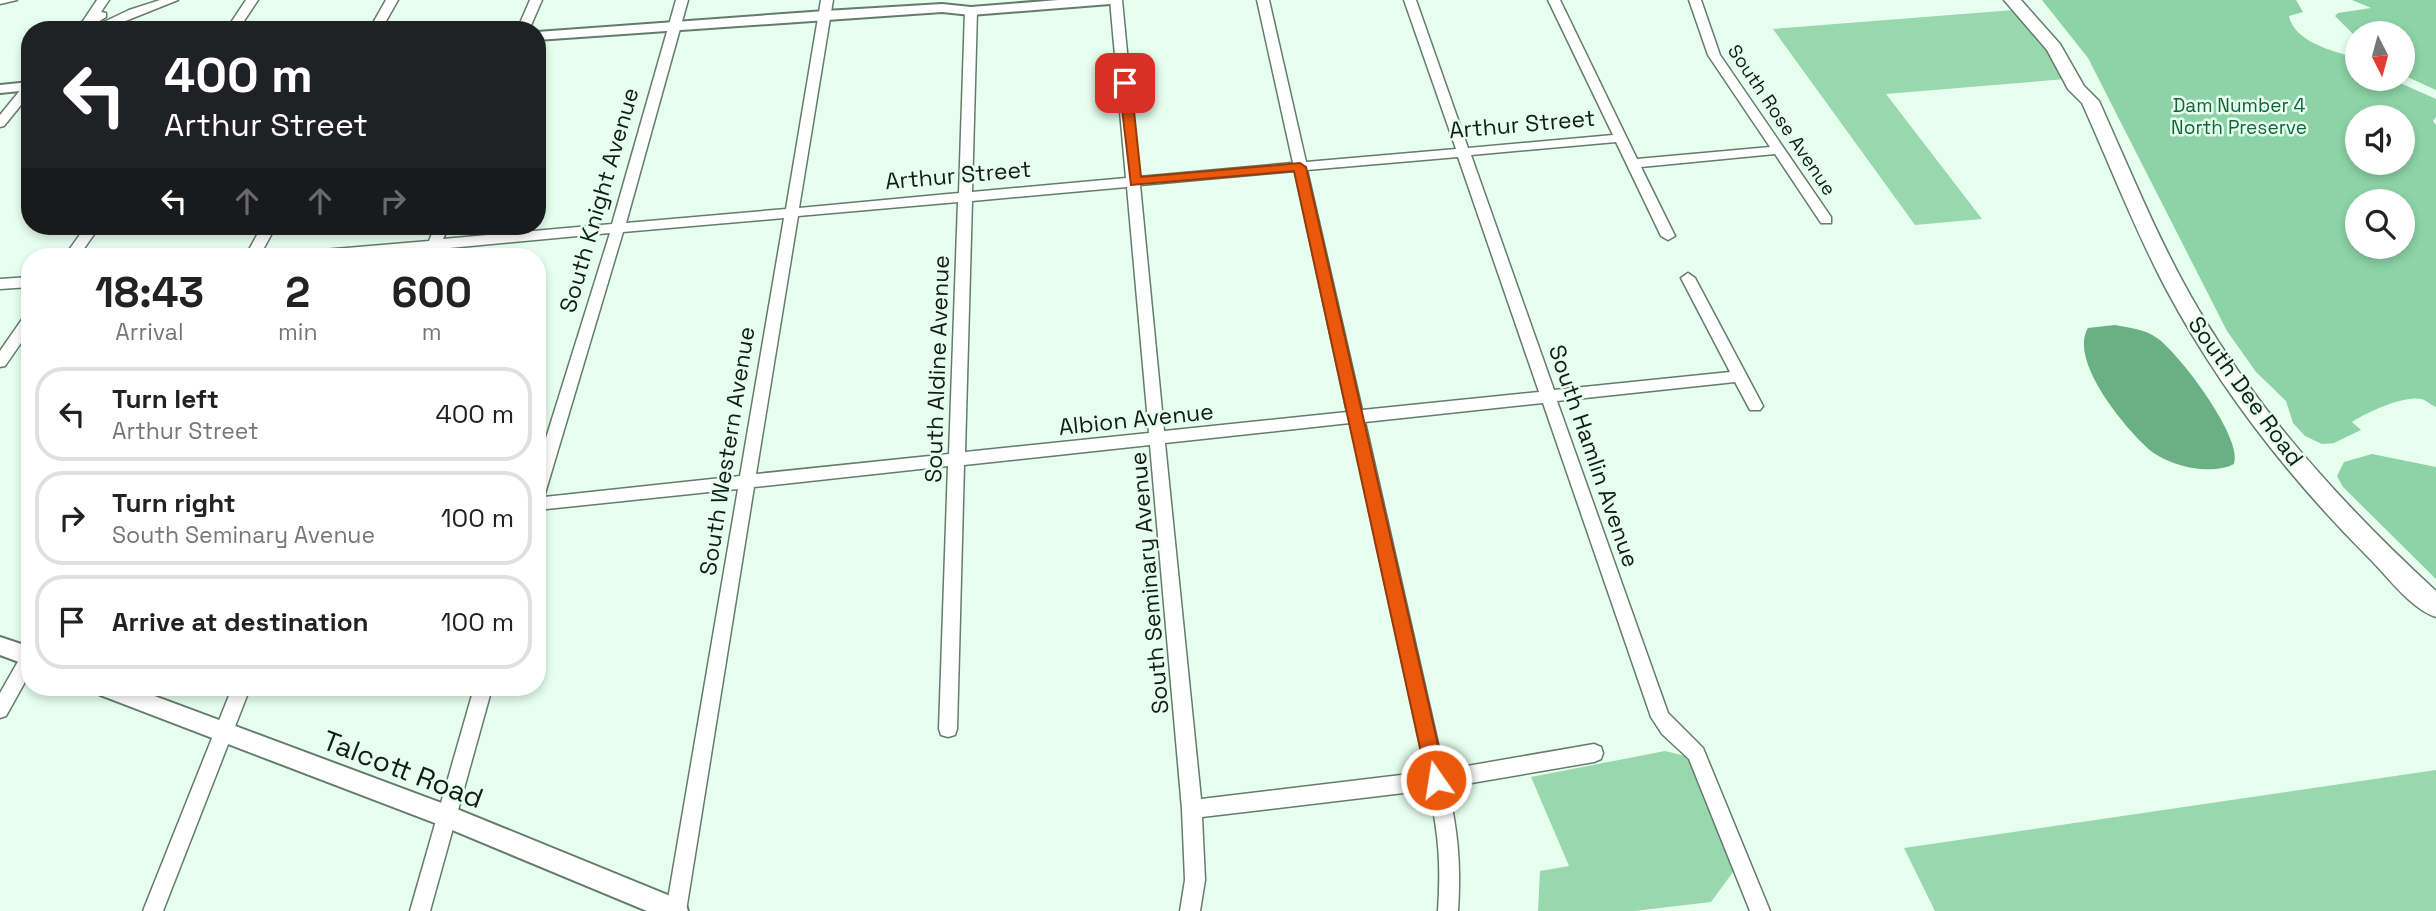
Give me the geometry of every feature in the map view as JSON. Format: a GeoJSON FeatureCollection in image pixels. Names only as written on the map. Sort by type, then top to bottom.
{"type":"FeatureCollection","features":[{"type":"Feature","properties":{"kind":"main road","name":"South Dee Road"},"geometry":{"type":"LineString","coordinates":[[2012,0],[2054,48],[2077,89],[2090,101],[2168,271],[2213,350],[2251,405],[2328,500],[2436,607]]}},
{"type":"Feature","properties":{"kind":"main road","name":"South Dee Road"},"geometry":{"type":"LineString","coordinates":[[2029,0],[2056,32],[2082,71],[2091,90],[2090,101]]}},
{"type":"Feature","properties":{"kind":"street"},"geometry":{"type":"LineString","coordinates":[[0,1],[11,0]]}},
{"type":"Feature","properties":{"kind":"street"},"geometry":{"type":"LineString","coordinates":[[92,21],[103,0]]}},
{"type":"Feature","properties":{"kind":"street"},"geometry":{"type":"LineString","coordinates":[[101,21],[144,0]]}},
{"type":"Feature","properties":{"kind":"street"},"geometry":{"type":"LineString","coordinates":[[107,21],[172,0]]}},
{"type":"Feature","properties":{"kind":"street"},"geometry":{"type":"LineString","coordinates":[[225,21],[240,0]]}},
{"type":"Feature","properties":{"kind":"street"},"geometry":{"type":"LineString","coordinates":[[238,21],[252,0]]}},
{"type":"Feature","properties":{"kind":"street"},"geometry":{"type":"LineString","coordinates":[[380,21],[392,0]]}},
{"type":"Feature","properties":{"kind":"street"},"geometry":{"type":"LineString","coordinates":[[527,21],[536,0]]}},
{"type":"Feature","properties":{"kind":"street","name":"South Knight Avenue"},"geometry":{"type":"LineString","coordinates":[[546,465],[618,229],[682,0]]}},
{"type":"Feature","properties":{"kind":"street"},"geometry":{"type":"LineString","coordinates":[[546,47],[825,14],[940,19],[971,11],[1110,0]]}},
{"type":"Feature","properties":{"kind":"street","name":"South Seminary Avenue"},"geometry":{"type":"LineString","coordinates":[[1116,0],[1192,809],[1195,880],[1190,911]]}},
{"type":"Feature","properties":{"kind":"street"},"geometry":{"type":"LineString","coordinates":[[1263,0],[1451,847],[1448,911]]}},
{"type":"Feature","properties":{"kind":"street","name":"South Hamlin Avenue"},"geometry":{"type":"LineString","coordinates":[[1410,0],[1660,717],[1667,728],[1689,744],[1696,754],[1760,911]]}},
{"type":"Feature","properties":{"kind":"street"},"geometry":{"type":"LineString","coordinates":[[1554,0],[1668,236]]}},
{"type":"Feature","properties":{"kind":"street","name":"South Rose Avenue"},"geometry":{"type":"LineString","coordinates":[[1695,0],[1714,55],[1826,220]]}},
{"type":"Feature","properties":{"kind":"street","name":"South Aldine Avenue"},"geometry":{"type":"LineString","coordinates":[[948,729],[971,11]]}},
{"type":"Feature","properties":{"kind":"street","name":"South Western Avenue"},"geometry":{"type":"LineString","coordinates":[[676,911],[825,14]]}},
{"type":"Feature","properties":{"kind":"street"},"geometry":{"type":"LineString","coordinates":[[546,36],[673,31]]}},
{"type":"Feature","properties":{"kind":"street"},"geometry":{"type":"LineString","coordinates":[[0,77],[21,81]]}},
{"type":"Feature","properties":{"kind":"street"},"geometry":{"type":"LineString","coordinates":[[0,89],[21,85]]}},
{"type":"Feature","properties":{"kind":"street"},"geometry":{"type":"LineString","coordinates":[[0,123],[21,95]]}},
{"type":"Feature","properties":{"kind":"street","name":"Arthur Street"},"geometry":{"type":"LineString","coordinates":[[456,248],[618,229],[1620,138]]}},
{"type":"Feature","properties":{"kind":"street"},"geometry":{"type":"LineString","coordinates":[[1632,164],[1780,150]]}},
{"type":"Feature","properties":{"kind":"street"},"geometry":{"type":"LineString","coordinates":[[1688,278],[1755,406]]}},
{"type":"Feature","properties":{"kind":"street"},"geometry":{"type":"LineString","coordinates":[[0,284],[21,283]]}},
{"type":"Feature","properties":{"kind":"street"},"geometry":{"type":"LineString","coordinates":[[0,362],[21,331]]}},
{"type":"Feature","properties":{"kind":"street","name":"Albion Avenue"},"geometry":{"type":"LineString","coordinates":[[546,503],[1739,376]]}},
{"type":"Feature","properties":{"kind":"street"},"geometry":{"type":"LineString","coordinates":[[0,646],[21,653]]}},
{"type":"Feature","properties":{"kind":"street"},"geometry":{"type":"LineString","coordinates":[[0,710],[21,672]]}},
{"type":"Feature","properties":{"kind":"street","name":"Talcott Road"},"geometry":{"type":"LineString","coordinates":[[128,696],[223,734],[447,816],[676,911]]}},
{"type":"Feature","properties":{"kind":"street"},"geometry":{"type":"LineString","coordinates":[[153,911],[238,696]]}},
{"type":"Feature","properties":{"kind":"street"},"geometry":{"type":"LineString","coordinates":[[420,911],[481,696]]}},
{"type":"Feature","properties":{"kind":"street"},"geometry":{"type":"LineString","coordinates":[[1192,809],[1436,780],[1594,753]]}},
{"type":"Feature","properties":{"kind":"shaded area"},"geometry":{"type":"Polygon","coordinates":[[[2014,10],[2037,35],[2066,79],[1886,94],[1982,219],[1915,225],[1773,29],[2014,10]]]}},
{"type":"Feature","properties":{"kind":"shaded area"},"geometry":{"type":"Polygon","coordinates":[[[2115,325],[2152,335],[2180,361],[2220,417],[2234,452],[2234,464],[2214,469],[2180,465],[2151,451],[2128,427],[2103,394],[2086,358],[2084,342],[2088,328],[2115,325]]]}},
{"type":"Feature","properties":{"kind":"shaded area"},"geometry":{"type":"Polygon","coordinates":[[[1665,751],[1690,757],[1736,868],[1711,902],[1634,911],[1538,911],[1540,871],[1569,866],[1531,777],[1665,751]]]}},
{"type":"Feature","properties":{"kind":"shaded area"},"geometry":{"type":"Polygon","coordinates":[[[2436,770],[2436,911],[1935,911],[1904,848],[2436,770]]]}},
{"type":"Feature","properties":{"kind":"green space","name":"Dam Number 4 North Preserve"},"geometry":{"type":"Polygon","coordinates":[[[2042,0],[2296,0],[2303,12],[2289,16],[2299,33],[2317,44],[2345,55],[2345,91],[2415,90],[2436,99],[2436,117],[2433,121],[2436,125],[2436,407],[2425,400],[2414,398],[2386,405],[2352,422],[2361,430],[2334,443],[2322,444],[2305,436],[2293,423],[2286,401],[2256,372],[2227,331],[2088,58],[2042,0]]]}},
{"type":"Feature","properties":{"kind":"green space"},"geometry":{"type":"Polygon","coordinates":[[[2352,0],[2436,0],[2436,90],[2415,80],[2415,21],[2345,21],[2345,26],[2335,16],[2338,13],[2371,8],[2352,0]]]}},
{"type":"Feature","properties":{"kind":"green space"},"geometry":{"type":"Polygon","coordinates":[[[2372,454],[2436,467],[2436,579],[2343,487],[2337,476],[2344,462],[2372,454]]]}},
{"type":"Feature","properties":{"kind":"route"},"geometry":{"type":"LineString","coordinates":[[1125,83],[1135,182],[1300,167],[1436,780]]}}]}
